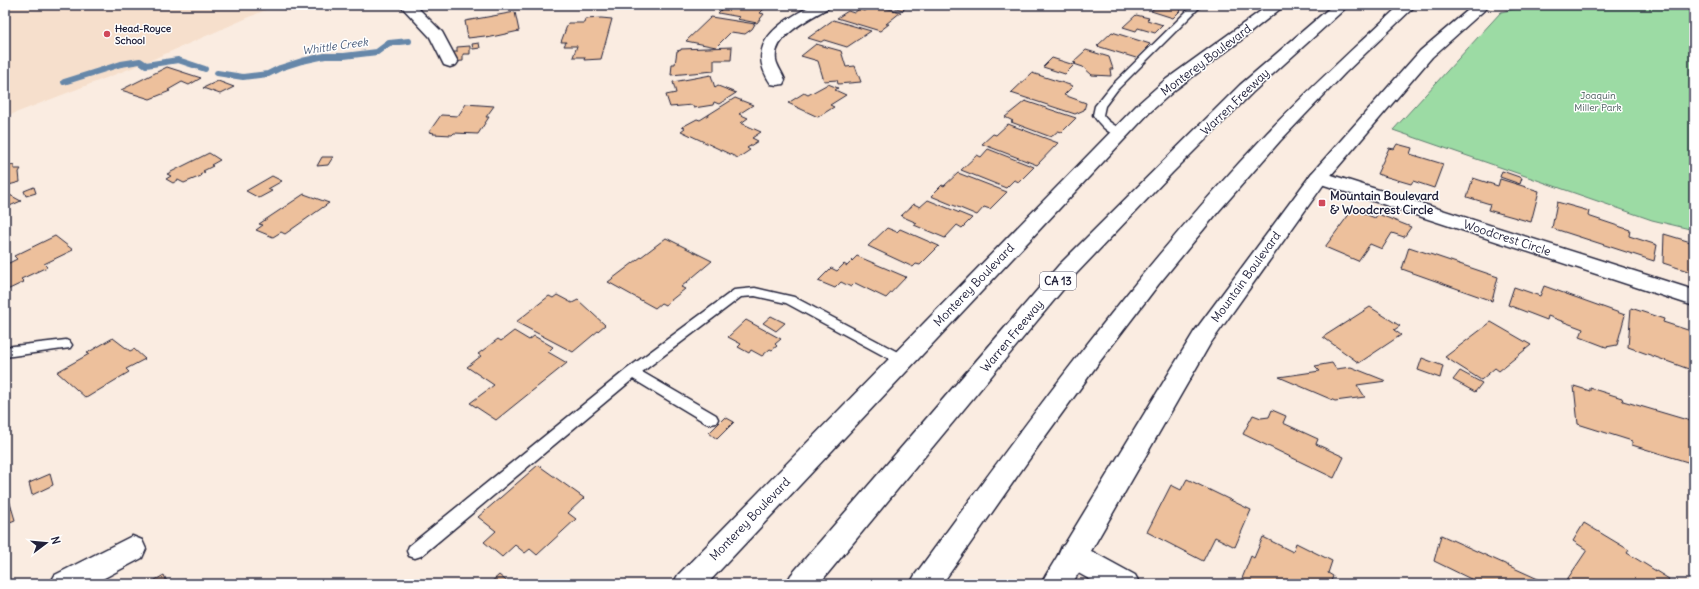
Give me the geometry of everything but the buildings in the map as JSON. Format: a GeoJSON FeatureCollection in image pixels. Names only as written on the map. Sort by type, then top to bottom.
{"type":"FeatureCollection","features":[{"type":"Feature","properties":{"kind":"main road"},"geometry":{"type":"LineString","coordinates":[[407,5],[437,35],[450,62]]}},
{"type":"Feature","properties":{"kind":"main road"},"geometry":{"type":"LineString","coordinates":[[777,80],[768,60],[770,44],[792,22],[823,5]]}},
{"type":"Feature","properties":{"kind":"main road","name":"Monterey Boulevard"},"geometry":{"type":"LineString","coordinates":[[688,584],[1120,133],[1170,85],[1231,42],[1278,5]]}},
{"type":"Feature","properties":{"kind":"main road","name":"Warren Freeway"},"geometry":{"type":"LineString","coordinates":[[801,584],[1068,270],[1165,169],[1241,94],[1342,5]]}},
{"type":"Feature","properties":{"kind":"main road"},"geometry":{"type":"LineString","coordinates":[[925,584],[1017,454],[1152,278],[1224,192],[1301,108],[1367,42],[1409,5]]}},
{"type":"Feature","properties":{"kind":"main road","name":"Mountain Boulevard"},"geometry":{"type":"LineString","coordinates":[[1056,584],[1202,338],[1319,177],[1426,54],[1483,5]]}},
{"type":"Feature","properties":{"kind":"main road","name":"Woodcrest Circle"},"geometry":{"type":"LineString","coordinates":[[1319,177],[1694,298]]}},
{"type":"Feature","properties":{"kind":"main road"},"geometry":{"type":"LineString","coordinates":[[65,584],[132,549]]}},
{"type":"Feature","properties":{"kind":"main road"},"geometry":{"type":"LineString","coordinates":[[1072,555],[1126,584]]}},
{"type":"Feature","properties":{"kind":"lane"},"geometry":{"type":"LineString","coordinates":[[1120,133],[1112,130],[1102,122],[1098,115],[1100,106],[1122,78],[1195,8]]}},
{"type":"Feature","properties":{"kind":"lane"},"geometry":{"type":"LineString","coordinates":[[415,551],[632,372],[738,293],[755,292],[790,300],[902,360]]}},
{"type":"Feature","properties":{"kind":"lane"},"geometry":{"type":"LineString","coordinates":[[5,352],[66,344]]}},
{"type":"Feature","properties":{"kind":"lane"},"geometry":{"type":"LineString","coordinates":[[632,372],[711,419]]}},
{"type":"Feature","properties":{"kind":"shaded area","name":"Head-Royce School"},"geometry":{"type":"Polygon","coordinates":[[[5,5],[277,5],[142,64],[5,117],[5,5]]]}},
{"type":"Feature","properties":{"kind":"green space","name":"Joaquin Miller Park"},"geometry":{"type":"Polygon","coordinates":[[[1531,5],[1694,5],[1694,230],[1652,220],[1393,130],[1501,12],[1531,5]]]}},
{"type":"Feature","properties":{"kind":"waterway","name":"Whittle Creek"},"geometry":{"type":"LineString","coordinates":[[217,73],[243,77],[268,74],[280,68],[302,61],[325,56],[344,56],[377,52],[389,43],[409,41]]}},
{"type":"Feature","properties":{"kind":"waterway","name":"Whittle Creek"},"geometry":{"type":"LineString","coordinates":[[64,82],[121,64],[140,61],[146,65],[178,60],[205,69]]}},
{"type":"Feature","properties":{"kind":"place","name":"Head-Royce School"},"geometry":{"type":"Point","coordinates":[107,34]}},
{"type":"Feature","properties":{"kind":"place","name":"Mountain Boulevard & Woodcrest Circle"},"geometry":{"type":"Point","coordinates":[1322,203]}}]}
